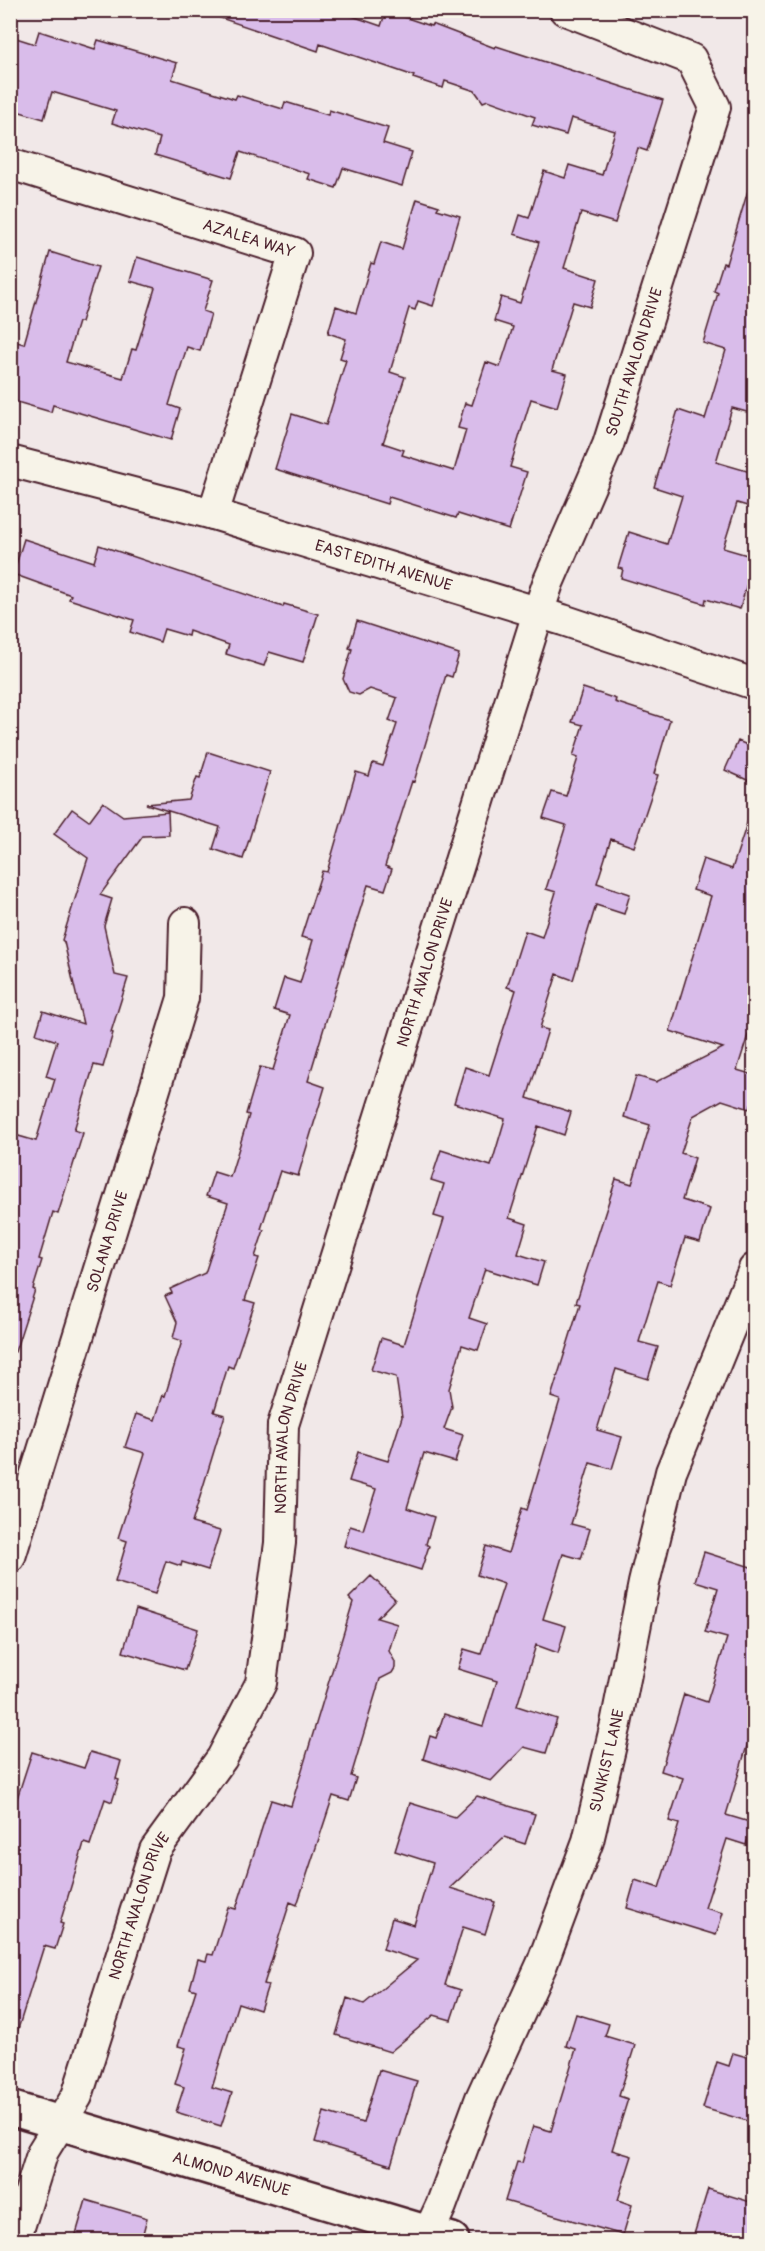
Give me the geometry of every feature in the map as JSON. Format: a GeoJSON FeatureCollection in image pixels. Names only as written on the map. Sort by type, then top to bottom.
{"type":"FeatureCollection","features":[{"type":"Feature","properties":{"kind":"street","name":"SOUTH AVALON DRIVE"},"geometry":{"type":"LineString","coordinates":[[538,613],[548,583],[608,446],[715,107],[691,58],[565,10]]}},
{"type":"Feature","properties":{"kind":"street","name":"AZALEA WAY"},"geometry":{"type":"LineString","coordinates":[[10,164],[295,253],[213,514]]}},
{"type":"Feature","properties":{"kind":"street","name":"EAST EDITH AVENUE"},"geometry":{"type":"LineString","coordinates":[[10,460],[213,514],[538,613],[754,684]]}},
{"type":"Feature","properties":{"kind":"street","name":"NORTH AVALON DRIVE"},"geometry":{"type":"LineString","coordinates":[[15,2241],[43,2151],[76,2096],[155,1850],[222,1758],[261,1683],[280,1543],[283,1425],[538,613]]}},
{"type":"Feature","properties":{"kind":"street","name":"SOLANA DRIVE"},"geometry":{"type":"LineString","coordinates":[[10,1557],[183,998],[185,923]]}},
{"type":"Feature","properties":{"kind":"street","name":"SUNKIST LANE"},"geometry":{"type":"LineString","coordinates":[[436,2238],[441,2206],[481,2098],[542,1964],[588,1841],[616,1724],[644,1583],[671,1472],[754,1269]]}},
{"type":"Feature","properties":{"kind":"street","name":"ALMOND AVENUE"},"geometry":{"type":"LineString","coordinates":[[10,2108],[436,2238]]}},
{"type":"Feature","properties":{"kind":"building"},"geometry":{"type":"Polygon","coordinates":[[[213,10],[335,10],[381,26],[386,11],[431,26],[432,24],[495,48],[496,46],[663,100],[647,151],[638,148],[615,223],[581,213],[564,268],[598,279],[590,307],[573,302],[552,370],[567,374],[557,407],[531,399],[510,467],[527,472],[509,530],[458,514],[456,518],[389,497],[387,504],[275,469],[292,414],[326,425],[346,360],[340,358],[346,339],[328,333],[336,306],[356,313],[371,263],[374,264],[381,242],[402,249],[417,199],[439,206],[437,209],[460,216],[433,306],[418,301],[415,310],[409,308],[390,372],[405,377],[383,443],[404,450],[402,455],[454,471],[466,430],[458,428],[465,403],[472,405],[486,362],[500,367],[513,327],[494,321],[501,297],[520,303],[539,242],[514,234],[520,215],[529,218],[544,171],[565,178],[569,165],[602,175],[615,131],[571,118],[566,135],[532,125],[535,117],[488,100],[483,102],[475,91],[445,81],[443,88],[320,44],[318,51],[212,15],[213,10]]]}},
{"type":"Feature","properties":{"kind":"building"},"geometry":{"type":"Polygon","coordinates":[[[39,31],[95,49],[98,40],[177,63],[172,79],[235,99],[237,95],[283,109],[285,102],[328,115],[329,110],[388,128],[383,143],[412,152],[402,186],[343,168],[336,188],[308,179],[310,174],[240,152],[231,178],[155,155],[160,138],[112,123],[116,111],[52,92],[44,119],[10,109],[10,36],[35,44],[39,31]]]}},
{"type":"Feature","properties":{"kind":"building"},"geometry":{"type":"Polygon","coordinates":[[[749,187],[754,187],[754,414],[732,408],[716,462],[754,473],[754,508],[737,503],[723,548],[754,557],[740,609],[706,599],[705,604],[621,578],[623,569],[618,568],[629,532],[667,544],[682,496],[654,487],[678,410],[705,419],[726,350],[703,343],[718,293],[714,291],[723,263],[726,264],[749,187]]]}},
{"type":"Feature","properties":{"kind":"building"},"geometry":{"type":"Polygon","coordinates":[[[50,252],[98,267],[66,362],[123,378],[132,349],[136,350],[155,288],[130,281],[137,257],[213,280],[203,311],[211,314],[200,351],[187,347],[169,405],[180,409],[171,440],[53,405],[51,412],[10,400],[10,340],[24,344],[50,252]]]}},
{"type":"Feature","properties":{"kind":"building"},"geometry":{"type":"Polygon","coordinates":[[[24,539],[94,562],[99,545],[283,607],[284,604],[318,614],[303,662],[269,652],[264,666],[226,654],[229,645],[189,631],[188,636],[164,629],[160,642],[130,632],[134,620],[69,599],[71,595],[13,574],[24,539]]]}},
{"type":"Feature","properties":{"kind":"building"},"geometry":{"type":"Polygon","coordinates":[[[357,621],[459,654],[452,677],[446,675],[414,782],[412,781],[385,866],[392,869],[385,890],[368,885],[341,971],[308,1081],[325,1087],[298,1176],[280,1171],[261,1229],[264,1230],[255,1257],[259,1258],[245,1300],[255,1303],[233,1368],[228,1366],[214,1412],[225,1415],[192,1523],[220,1531],[208,1570],[182,1562],[181,1566],[166,1561],[155,1594],[115,1582],[127,1541],[118,1538],[145,1453],[125,1447],[136,1414],[155,1420],[182,1341],[173,1338],[177,1322],[165,1296],[172,1293],[170,1289],[205,1273],[228,1203],[206,1196],[214,1172],[230,1177],[249,1115],[246,1114],[260,1067],[273,1070],[290,1015],[274,1010],[284,978],[300,983],[313,940],[301,937],[322,871],[327,872],[356,772],[369,776],[373,763],[383,766],[397,724],[389,721],[397,698],[370,689],[359,695],[349,692],[343,679],[357,621]]]}},
{"type":"Feature","properties":{"kind":"building"},"geometry":{"type":"Polygon","coordinates":[[[583,688],[616,699],[615,702],[670,720],[654,774],[658,775],[634,847],[611,839],[597,883],[630,894],[624,914],[596,905],[573,980],[557,974],[540,1028],[548,1030],[527,1098],[571,1112],[564,1135],[538,1126],[509,1218],[527,1224],[518,1254],[544,1262],[537,1285],[485,1269],[469,1318],[487,1324],[478,1350],[462,1345],[449,1389],[452,1407],[444,1429],[463,1435],[455,1462],[424,1453],[407,1508],[434,1517],[426,1544],[429,1546],[421,1570],[344,1546],[350,1526],[363,1530],[376,1489],[349,1481],[358,1452],[388,1461],[402,1417],[396,1377],[371,1370],[381,1338],[404,1345],[444,1219],[434,1216],[444,1184],[431,1180],[441,1150],[491,1166],[505,1119],[454,1103],[465,1067],[489,1075],[516,990],[507,987],[525,931],[542,937],[556,892],[546,889],[566,825],[543,818],[552,792],[566,796],[578,758],[573,756],[583,725],[572,722],[583,688]]]}},
{"type":"Feature","properties":{"kind":"building"},"geometry":{"type":"Polygon","coordinates":[[[738,741],[754,748],[754,783],[725,770],[738,741]]]}},
{"type":"Feature","properties":{"kind":"building"},"geometry":{"type":"Polygon","coordinates":[[[208,752],[270,772],[243,859],[213,849],[220,827],[146,804],[189,800],[197,777],[200,778],[208,752]]]}},
{"type":"Feature","properties":{"kind":"building"},"geometry":{"type":"Polygon","coordinates":[[[103,802],[123,816],[168,812],[169,835],[143,836],[100,895],[112,899],[104,926],[115,975],[128,978],[103,1067],[94,1065],[74,1130],[83,1133],[58,1214],[53,1212],[39,1259],[42,1260],[33,1289],[35,1290],[15,1352],[10,1351],[10,1148],[15,1135],[36,1141],[55,1079],[46,1076],[57,1041],[36,1034],[43,1011],[83,1024],[62,940],[88,858],[54,834],[72,809],[89,821],[103,802]]]}},
{"type":"Feature","properties":{"kind":"building"},"geometry":{"type":"Polygon","coordinates":[[[750,814],[754,814],[754,1016],[737,1070],[754,1075],[754,1095],[750,1109],[722,1100],[693,1116],[681,1153],[695,1158],[682,1200],[710,1209],[700,1242],[685,1238],[670,1285],[658,1281],[639,1342],[658,1347],[648,1379],[616,1369],[597,1430],[622,1437],[612,1469],[590,1463],[571,1524],[590,1529],[581,1559],[563,1554],[543,1619],[566,1626],[558,1653],[536,1645],[517,1706],[557,1719],[546,1753],[524,1747],[491,1781],[423,1759],[430,1736],[436,1738],[444,1714],[483,1726],[497,1681],[458,1669],[464,1649],[481,1654],[504,1584],[477,1575],[486,1546],[508,1553],[522,1508],[527,1510],[560,1400],[551,1397],[580,1304],[576,1303],[616,1179],[632,1184],[650,1125],[624,1117],[636,1076],[656,1082],[723,1048],[670,1031],[711,896],[693,890],[703,859],[732,869],[750,814]]]}},
{"type":"Feature","properties":{"kind":"building"},"geometry":{"type":"Polygon","coordinates":[[[704,1552],[754,1568],[754,1723],[726,1815],[753,1823],[746,1845],[727,1839],[705,1908],[723,1913],[716,1935],[627,1908],[635,1880],[659,1888],[679,1824],[669,1821],[683,1778],[661,1771],[684,1694],[707,1702],[727,1638],[705,1632],[718,1588],[695,1581],[704,1552]]]}},
{"type":"Feature","properties":{"kind":"building"},"geometry":{"type":"Polygon","coordinates":[[[371,1576],[395,1599],[377,1618],[397,1624],[389,1651],[395,1662],[395,1668],[392,1673],[380,1679],[351,1776],[356,1778],[349,1801],[333,1796],[297,1905],[290,1902],[264,1984],[268,1985],[260,2010],[238,2003],[212,2087],[232,2093],[221,2126],[176,2112],[184,2087],[175,2084],[186,2048],[178,2046],[196,1990],[190,1988],[198,1959],[206,1961],[208,1954],[213,1955],[228,1907],[236,1909],[271,1800],[291,1806],[353,1602],[349,1598],[371,1576]]]}},
{"type":"Feature","properties":{"kind":"building"},"geometry":{"type":"Polygon","coordinates":[[[136,1609],[198,1629],[185,1670],[123,1652],[136,1609]]]}},
{"type":"Feature","properties":{"kind":"building"},"geometry":{"type":"Polygon","coordinates":[[[32,1752],[84,1768],[90,1752],[121,1761],[116,1779],[119,1780],[112,1802],[105,1799],[90,1845],[84,1843],[60,1923],[63,1924],[55,1949],[44,1946],[15,2039],[10,2038],[10,1820],[32,1752]]]}},
{"type":"Feature","properties":{"kind":"building"},"geometry":{"type":"Polygon","coordinates":[[[477,1796],[535,1814],[525,1844],[504,1837],[450,1888],[495,1902],[485,1934],[463,1927],[445,1985],[461,1990],[451,2020],[434,2015],[390,2052],[336,2035],[347,1998],[364,2004],[417,1960],[383,1949],[392,1918],[414,1925],[433,1863],[395,1851],[410,1803],[455,1817],[477,1796]]]}},
{"type":"Feature","properties":{"kind":"building"},"geometry":{"type":"Polygon","coordinates":[[[576,2014],[609,2024],[605,2036],[635,2045],[619,2096],[628,2099],[612,2150],[632,2156],[618,2200],[632,2205],[623,2235],[505,2201],[517,2162],[522,2163],[533,2126],[551,2131],[576,2049],[566,2046],[576,2014]]]}},
{"type":"Feature","properties":{"kind":"building"},"geometry":{"type":"Polygon","coordinates":[[[733,2053],[754,2059],[754,2123],[703,2108],[717,2062],[729,2066],[733,2053]]]}},
{"type":"Feature","properties":{"kind":"building"},"geometry":{"type":"Polygon","coordinates":[[[379,2070],[417,2081],[391,2165],[315,2142],[324,2112],[363,2123],[379,2070]]]}},
{"type":"Feature","properties":{"kind":"building"},"geometry":{"type":"Polygon","coordinates":[[[708,2189],[754,2203],[754,2241],[692,2241],[708,2189]]]}},
{"type":"Feature","properties":{"kind":"building"},"geometry":{"type":"Polygon","coordinates":[[[86,2200],[147,2218],[141,2241],[74,2241],[86,2200]]]}}]}
